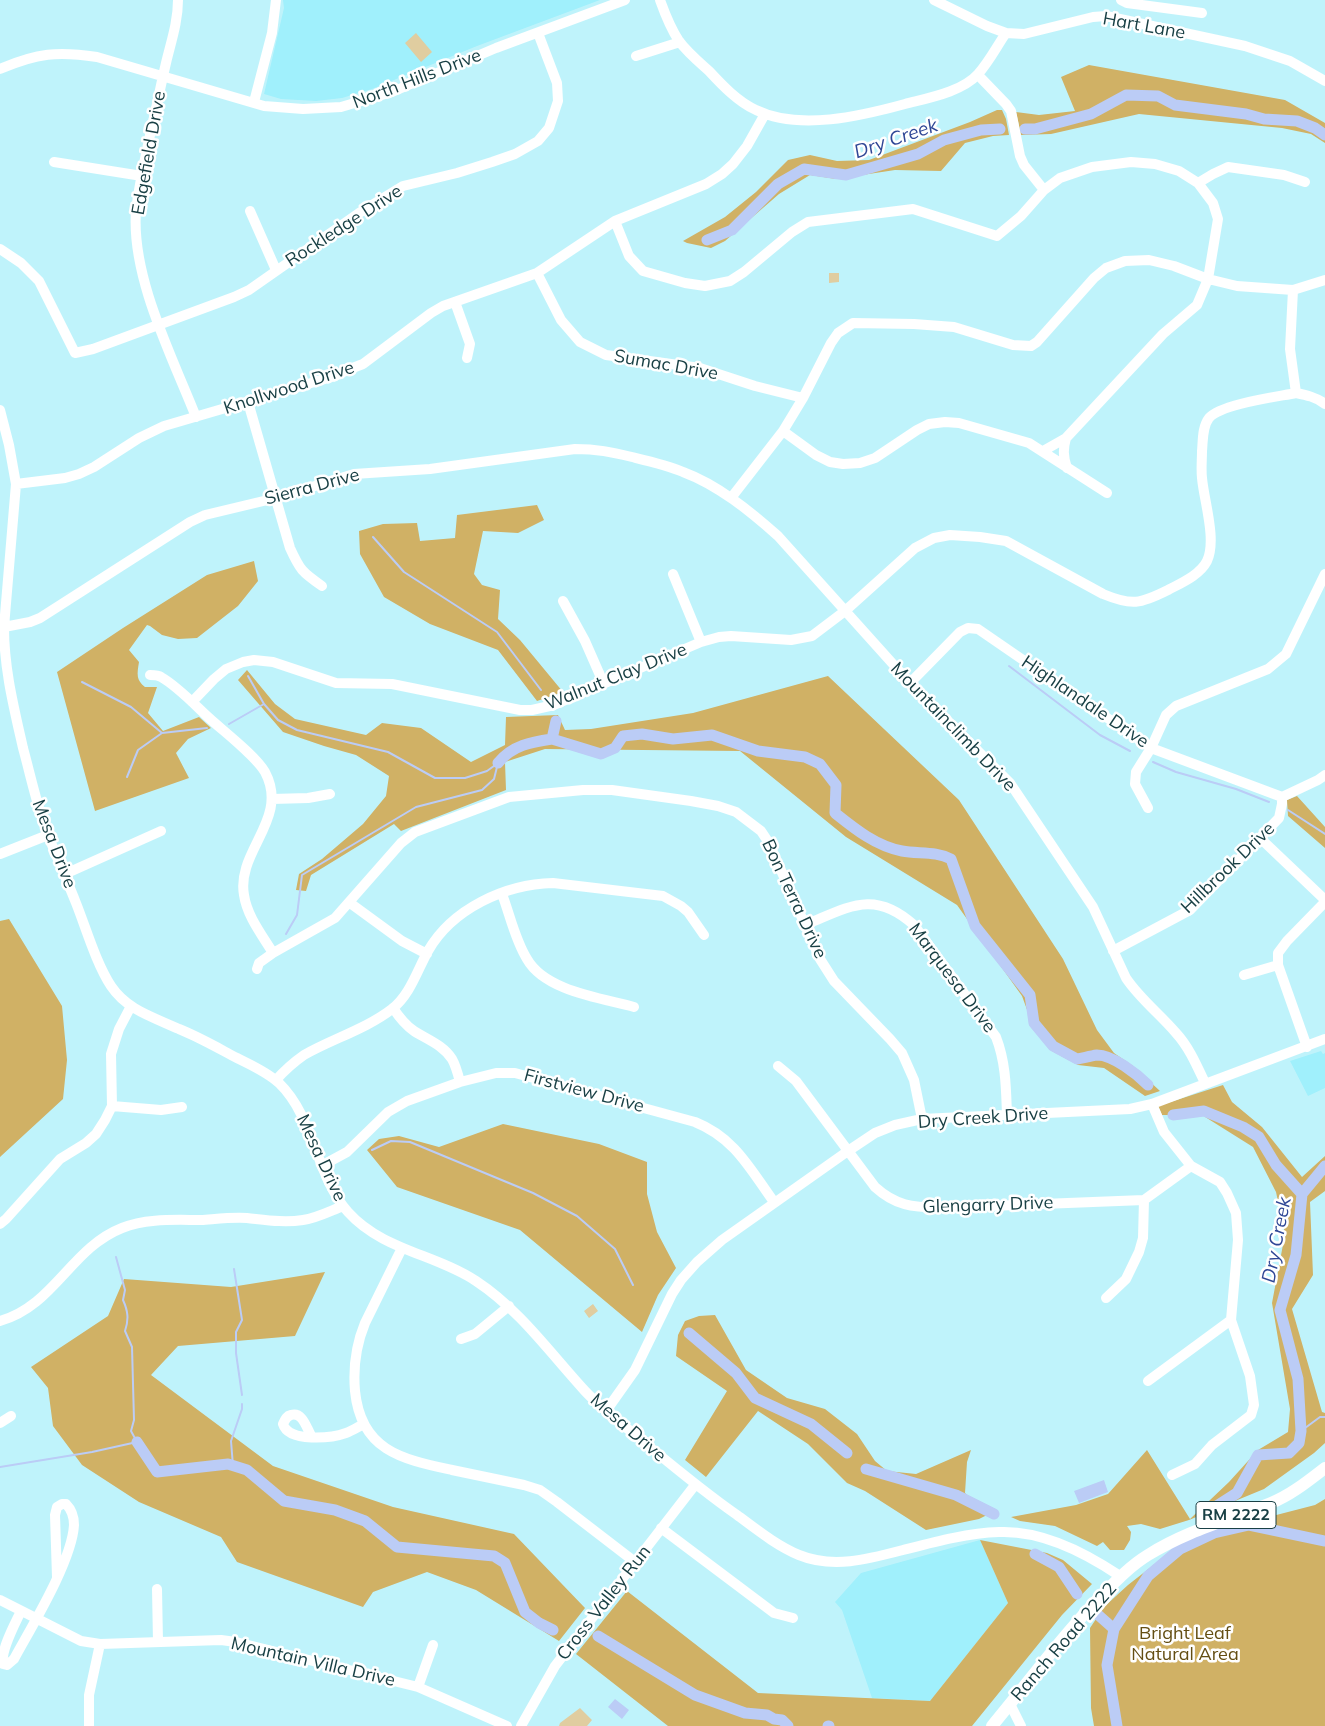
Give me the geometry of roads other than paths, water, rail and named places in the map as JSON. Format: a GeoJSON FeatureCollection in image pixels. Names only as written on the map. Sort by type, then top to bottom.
{"type":"FeatureCollection","features":[{"type":"Feature","properties":{"kind":"main road","name":"Ranch Road 2222"},"geometry":{"type":"LineString","coordinates":[[992,1726],[1082,1616],[1120,1576],[1146,1556],[1175,1540],[1208,1525],[1272,1502],[1304,1485],[1325,1468]]}},
{"type":"Feature","properties":{"kind":"street","name":"Edgefield Drive"},"geometry":{"type":"LineString","coordinates":[[178,0],[178,14],[163,76],[136,212],[138,253],[143,276],[159,325],[196,417]]}},
{"type":"Feature","properties":{"kind":"street"},"geometry":{"type":"LineString","coordinates":[[254,102],[272,33],[276,0]]}},
{"type":"Feature","properties":{"kind":"street","name":"North Hills Drive"},"geometry":{"type":"LineString","coordinates":[[0,68],[23,59],[70,53],[97,58],[163,76],[264,106],[303,109],[341,107],[392,92],[496,48],[625,0]]}},
{"type":"Feature","properties":{"kind":"street"},"geometry":{"type":"LineString","coordinates":[[660,0],[665,15],[680,42],[717,80],[740,99],[765,114],[811,120],[868,114],[958,88],[978,75],[1006,33]]}},
{"type":"Feature","properties":{"kind":"street","name":"Hart Lane"},"geometry":{"type":"LineString","coordinates":[[934,0],[987,26],[1006,33],[1024,34],[1093,17],[1106,16],[1245,46],[1290,61],[1325,80]]}},
{"type":"Feature","properties":{"kind":"street"},"geometry":{"type":"LineString","coordinates":[[1121,0],[1202,14]]}},
{"type":"Feature","properties":{"kind":"street","name":"Rockledge Drive"},"geometry":{"type":"LineString","coordinates":[[0,249],[21,263],[38,281],[75,353],[93,349],[234,297],[249,290],[359,213],[403,186],[457,174],[515,154],[538,141],[549,128],[558,101],[558,83],[538,33]]}},
{"type":"Feature","properties":{"kind":"street"},"geometry":{"type":"LineString","coordinates":[[636,56],[680,42]]}},
{"type":"Feature","properties":{"kind":"street"},"geometry":{"type":"LineString","coordinates":[[978,75],[1011,111],[1020,156],[1024,165],[1044,190]]}},
{"type":"Feature","properties":{"kind":"street","name":"Knollwood Drive"},"geometry":{"type":"LineString","coordinates":[[16,484],[65,478],[79,474],[94,467],[139,438],[164,426],[335,376],[363,364],[431,313],[455,302],[537,273],[615,221],[706,184],[733,164],[748,146],[765,114]]}},
{"type":"Feature","properties":{"kind":"street"},"geometry":{"type":"LineString","coordinates":[[54,162],[142,176]]}},
{"type":"Feature","properties":{"kind":"street"},"geometry":{"type":"LineString","coordinates":[[615,221],[629,256],[643,271],[685,283],[705,286],[730,281],[744,272],[792,232],[808,222],[913,208],[996,236],[1021,216],[1044,190],[1060,178],[1092,168],[1131,162],[1156,164],[1179,171],[1198,183],[1212,203],[1218,219],[1208,279],[1197,305],[1163,334],[1066,438],[1043,451]]}},
{"type":"Feature","properties":{"kind":"street"},"geometry":{"type":"LineString","coordinates":[[1198,183],[1228,168],[1284,175],[1305,182]]}},
{"type":"Feature","properties":{"kind":"street"},"geometry":{"type":"LineString","coordinates":[[250,211],[276,270]]}},
{"type":"Feature","properties":{"kind":"street"},"geometry":{"type":"LineString","coordinates":[[731,498],[783,432],[831,343],[838,333],[853,323],[954,327],[1024,347],[1032,346],[1037,342],[1094,278],[1106,268],[1125,260],[1149,260],[1174,266],[1208,279],[1237,286],[1293,290],[1325,280]]}},
{"type":"Feature","properties":{"kind":"street","name":"Sumac Drive"},"geometry":{"type":"LineString","coordinates":[[537,273],[561,320],[580,342],[606,355],[700,368],[755,386],[803,398]]}},
{"type":"Feature","properties":{"kind":"street"},"geometry":{"type":"LineString","coordinates":[[1293,290],[1290,349],[1296,393],[1308,395],[1325,404]]}},
{"type":"Feature","properties":{"kind":"street"},"geometry":{"type":"LineString","coordinates":[[455,302],[470,344],[467,358]]}},
{"type":"Feature","properties":{"kind":"street","name":"Walnut Clay Drive"},"geometry":{"type":"LineString","coordinates":[[192,702],[214,679],[226,670],[243,662],[254,660],[273,662],[336,683],[392,684],[520,710],[532,710],[554,705],[603,682],[701,642],[719,637],[803,639],[812,636],[845,611],[915,548],[934,538],[950,535],[980,536],[1006,541],[1103,594],[1120,601],[1138,602],[1152,598],[1184,581],[1198,572],[1207,561],[1210,535],[1202,478],[1202,445],[1204,430],[1210,418],[1222,408],[1296,393]]}},
{"type":"Feature","properties":{"kind":"street"},"geometry":{"type":"LineString","coordinates":[[248,402],[290,548],[299,567],[306,575],[322,586]]}},
{"type":"Feature","properties":{"kind":"street","name":"Mesa Drive"},"geometry":{"type":"LineString","coordinates":[[0,410],[16,484],[4,628],[4,650],[15,710],[36,799],[48,835],[114,991],[131,1006],[144,1014],[201,1039],[276,1080],[297,1105],[332,1190],[357,1222],[369,1231],[402,1248],[473,1279],[509,1306],[589,1396],[695,1485],[768,1538],[798,1555],[823,1561],[846,1562],[877,1557],[952,1539],[1005,1532],[1059,1543],[1092,1558],[1120,1576]]}},
{"type":"Feature","properties":{"kind":"street"},"geometry":{"type":"LineString","coordinates":[[783,432],[816,456],[830,462],[860,464],[875,458],[929,424],[959,423],[1020,441],[1043,451],[1107,493]]}},
{"type":"Feature","properties":{"kind":"street"},"geometry":{"type":"LineString","coordinates":[[1066,438],[1063,456],[1067,468]]}},
{"type":"Feature","properties":{"kind":"street","name":"Sierra Drive"},"geometry":{"type":"LineString","coordinates":[[4,628],[40,618],[190,522],[205,515],[276,498],[354,474],[430,469],[562,450],[597,449],[656,463],[684,472],[706,482],[731,498]]}},
{"type":"Feature","properties":{"kind":"street","name":"Mountainclimb Drive"},"geometry":{"type":"LineString","coordinates":[[731,498],[778,536],[910,683],[1010,784],[1093,908],[1126,978],[1188,1047],[1205,1083]]}},
{"type":"Feature","properties":{"kind":"street"},"geometry":{"type":"LineString","coordinates":[[673,574],[701,642]]}},
{"type":"Feature","properties":{"kind":"street"},"geometry":{"type":"LineString","coordinates":[[1148,808],[1135,784],[1136,772],[1151,748],[1166,715],[1176,706],[1268,669],[1286,654],[1325,574]]}},
{"type":"Feature","properties":{"kind":"street"},"geometry":{"type":"LineString","coordinates":[[563,602],[585,640],[603,682]]}},
{"type":"Feature","properties":{"kind":"street","name":"Highlandale Drive"},"geometry":{"type":"LineString","coordinates":[[910,683],[960,632],[968,628],[978,629],[1151,748],[1282,797]]}},
{"type":"Feature","properties":{"kind":"street"},"geometry":{"type":"LineString","coordinates":[[150,675],[160,676],[192,702],[251,756],[264,771],[269,782],[272,799],[268,820],[246,867],[243,880],[247,909],[273,953]]}},
{"type":"Feature","properties":{"kind":"street"},"geometry":{"type":"LineString","coordinates":[[1282,797],[1325,775]]}},
{"type":"Feature","properties":{"kind":"street","name":"Bon Terra Drive"},"geometry":{"type":"LineString","coordinates":[[257,969],[259,963],[273,953],[335,918],[401,843],[415,832],[509,797],[583,790],[612,790],[718,806],[736,812],[761,830],[807,924],[820,959],[834,981],[902,1053],[914,1080],[922,1119]]}},
{"type":"Feature","properties":{"kind":"street"},"geometry":{"type":"LineString","coordinates":[[272,799],[308,798],[330,794]]}},
{"type":"Feature","properties":{"kind":"street","name":"Hillbrook Drive"},"geometry":{"type":"LineString","coordinates":[[1113,951],[1190,910],[1279,818],[1282,797]]}},
{"type":"Feature","properties":{"kind":"street"},"geometry":{"type":"LineString","coordinates":[[65,874],[161,831]]}},
{"type":"Feature","properties":{"kind":"street"},"geometry":{"type":"LineString","coordinates":[[0,854],[48,835]]}},
{"type":"Feature","properties":{"kind":"street"},"geometry":{"type":"LineString","coordinates":[[1260,838],[1325,901],[1287,940],[1278,953],[1278,965],[1307,1047]]}},
{"type":"Feature","properties":{"kind":"street"},"geometry":{"type":"LineString","coordinates":[[276,1080],[303,1056],[393,1008],[404,996],[434,942],[455,919],[474,905],[502,894],[522,888],[553,883],[662,896],[688,912],[704,935]]}},
{"type":"Feature","properties":{"kind":"street"},"geometry":{"type":"LineString","coordinates":[[502,894],[527,960],[542,977],[562,988],[634,1007]]}},
{"type":"Feature","properties":{"kind":"street"},"geometry":{"type":"LineString","coordinates":[[350,903],[402,941],[426,954]]}},
{"type":"Feature","properties":{"kind":"street","name":"Marquesa Drive"},"geometry":{"type":"LineString","coordinates":[[807,924],[850,907],[875,904],[886,906],[901,913],[914,925],[996,1037],[1002,1051],[1005,1068],[1007,1115]]}},
{"type":"Feature","properties":{"kind":"street"},"geometry":{"type":"LineString","coordinates":[[1244,974],[1278,965]]}},
{"type":"Feature","properties":{"kind":"street"},"geometry":{"type":"LineString","coordinates":[[0,1224],[60,1159],[86,1143],[96,1134],[106,1120],[112,1106],[111,1054],[119,1029],[131,1006]]}},
{"type":"Feature","properties":{"kind":"street"},"geometry":{"type":"LineString","coordinates":[[393,1008],[413,1030],[434,1041],[446,1052],[453,1061],[460,1082]]}},
{"type":"Feature","properties":{"kind":"street","name":"Dry Creek Drive"},"geometry":{"type":"LineString","coordinates":[[606,1411],[635,1370],[681,1280],[697,1262],[722,1240],[774,1202],[848,1150],[875,1134],[895,1125],[922,1119],[1118,1110],[1152,1104],[1325,1039]]}},
{"type":"Feature","properties":{"kind":"street","name":"Glengarry Drive"},"geometry":{"type":"LineString","coordinates":[[778,1066],[796,1081],[866,1176],[885,1196],[898,1203],[914,1207],[1144,1200]]}},
{"type":"Feature","properties":{"kind":"street","name":"Firstview Drive"},"geometry":{"type":"LineString","coordinates":[[323,1165],[347,1152],[388,1112],[407,1101],[460,1082],[496,1073],[520,1074],[708,1127],[735,1148],[774,1202]]}},
{"type":"Feature","properties":{"kind":"street"},"geometry":{"type":"LineString","coordinates":[[1152,1104],[1164,1132],[1191,1166],[1220,1182],[1236,1213],[1238,1240],[1231,1320],[1250,1376],[1254,1405],[1251,1415],[1212,1445],[1195,1464],[1172,1475]]}},
{"type":"Feature","properties":{"kind":"street"},"geometry":{"type":"LineString","coordinates":[[112,1106],[161,1110],[182,1106]]}},
{"type":"Feature","properties":{"kind":"street"},"geometry":{"type":"LineString","coordinates":[[1106,1298],[1126,1279],[1139,1252],[1143,1238],[1144,1200],[1191,1166]]}},
{"type":"Feature","properties":{"kind":"street"},"geometry":{"type":"LineString","coordinates":[[0,1321],[22,1312],[36,1303],[80,1256],[100,1238],[122,1228],[138,1223],[159,1221],[244,1218],[287,1222],[306,1220],[343,1206]]}},
{"type":"Feature","properties":{"kind":"street"},"geometry":{"type":"LineString","coordinates":[[402,1248],[360,1336],[355,1362],[354,1382],[357,1405],[364,1424],[372,1437],[384,1448],[398,1456],[416,1462],[540,1490],[635,1562]]}},
{"type":"Feature","properties":{"kind":"street"},"geometry":{"type":"LineString","coordinates":[[461,1339],[476,1334],[509,1306]]}},
{"type":"Feature","properties":{"kind":"street"},"geometry":{"type":"LineString","coordinates":[[1148,1381],[1231,1320]]}},
{"type":"Feature","properties":{"kind":"street"},"geometry":{"type":"LineString","coordinates":[[0,1422],[11,1416]]}},
{"type":"Feature","properties":{"kind":"street"},"geometry":{"type":"LineString","coordinates":[[312,1437],[326,1438],[345,1433],[364,1424]]}},
{"type":"Feature","properties":{"kind":"street","name":"Cross Valley Run"},"geometry":{"type":"LineString","coordinates":[[521,1726],[549,1674],[695,1485]]}},
{"type":"Feature","properties":{"kind":"street"},"geometry":{"type":"LineString","coordinates":[[21,1611],[1,1652],[3,1664],[7,1665],[14,1659],[36,1618],[63,1563],[74,1523],[71,1509],[66,1504],[57,1507],[55,1515],[56,1577]]}},
{"type":"Feature","properties":{"kind":"street"},"geometry":{"type":"LineString","coordinates":[[661,1528],[774,1613],[793,1618]]}},
{"type":"Feature","properties":{"kind":"street"},"geometry":{"type":"LineString","coordinates":[[157,1589],[158,1642]]}},
{"type":"Feature","properties":{"kind":"street","name":"Mountain Villa Drive"},"geometry":{"type":"LineString","coordinates":[[0,1600],[81,1641],[100,1644],[221,1640],[236,1642],[418,1687],[507,1726]]}},
{"type":"Feature","properties":{"kind":"street"},"geometry":{"type":"LineString","coordinates":[[89,1726],[89,1695],[100,1644]]}},
{"type":"Feature","properties":{"kind":"street"},"geometry":{"type":"LineString","coordinates":[[418,1687],[432,1645]]}},
{"type":"Feature","properties":{"kind":"street"},"geometry":{"type":"LineString","coordinates":[[1010,1704],[1021,1726]]}},
{"type":"Feature","properties":{"kind":"waterway","name":"Dry Creek"},"geometry":{"type":"LineString","coordinates":[[1025,129],[1035,129],[1091,114],[1126,95],[1158,96],[1175,105],[1246,114],[1264,119],[1297,121],[1315,128],[1325,135]]}},
{"type":"Feature","properties":{"kind":"waterway","name":"Dry Creek"},"geometry":{"type":"LineString","coordinates":[[707,240],[732,230],[778,184],[804,169],[846,175],[918,154],[944,140],[981,130],[1000,129]]}},
{"type":"Feature","properties":{"kind":"waterway"},"geometry":{"type":"LineString","coordinates":[[373,537],[404,572],[497,632],[541,690]]}},
{"type":"Feature","properties":{"kind":"waterway"},"geometry":{"type":"LineString","coordinates":[[1009,666],[1100,735],[1130,751]]}},
{"type":"Feature","properties":{"kind":"waterway"},"geometry":{"type":"LineString","coordinates":[[248,676],[264,704]]}},
{"type":"Feature","properties":{"kind":"waterway"},"geometry":{"type":"LineString","coordinates":[[82,682],[131,707],[162,733],[207,728]]}},
{"type":"Feature","properties":{"kind":"waterway"},"geometry":{"type":"LineString","coordinates":[[229,724],[264,704],[278,720],[297,730],[388,752],[435,778],[465,778],[487,771],[498,763]]}},
{"type":"Feature","properties":{"kind":"waterway"},"geometry":{"type":"LineString","coordinates":[[556,721],[552,739],[601,754],[615,748],[623,736],[642,734],[673,739],[712,735],[758,751],[805,757],[820,764],[836,785],[835,813],[858,831],[892,849],[945,856],[951,859],[975,926],[1030,995],[1034,1023],[1053,1046],[1077,1059],[1097,1055],[1110,1058],[1131,1071],[1148,1085]]}},
{"type":"Feature","properties":{"kind":"waterway"},"geometry":{"type":"LineString","coordinates":[[127,777],[138,750],[162,733]]}},
{"type":"Feature","properties":{"kind":"waterway"},"geometry":{"type":"LineString","coordinates":[[498,763],[516,748],[552,739]]}},
{"type":"Feature","properties":{"kind":"waterway"},"geometry":{"type":"LineString","coordinates":[[1153,762],[1176,772],[1236,789],[1269,802]]}},
{"type":"Feature","properties":{"kind":"waterway"},"geometry":{"type":"LineString","coordinates":[[286,934],[297,915],[302,875],[416,807],[482,790],[494,779],[498,763]]}},
{"type":"Feature","properties":{"kind":"waterway"},"geometry":{"type":"LineString","coordinates":[[1288,810],[1325,834]]}},
{"type":"Feature","properties":{"kind":"waterway"},"geometry":{"type":"LineString","coordinates":[[1173,1115],[1204,1111],[1243,1127],[1259,1137],[1276,1165],[1302,1194]]}},
{"type":"Feature","properties":{"kind":"waterway"},"geometry":{"type":"LineString","coordinates":[[372,1150],[391,1141],[410,1142],[533,1193],[577,1216],[615,1249],[633,1285]]}},
{"type":"Feature","properties":{"kind":"waterway","name":"Dry Creek"},"geometry":{"type":"LineString","coordinates":[[1209,1511],[1237,1493],[1258,1455],[1289,1453],[1299,1443],[1301,1431],[1298,1379],[1280,1310],[1296,1255],[1302,1194],[1325,1166]]}},
{"type":"Feature","properties":{"kind":"waterway"},"geometry":{"type":"LineString","coordinates":[[0,1467],[92,1452],[137,1442],[131,1431],[134,1420],[132,1347],[125,1331],[127,1323],[127,1311],[123,1300],[125,1290],[116,1257]]}},
{"type":"Feature","properties":{"kind":"waterway"},"geometry":{"type":"LineString","coordinates":[[234,1269],[242,1320],[236,1332],[236,1353],[242,1395]]}},
{"type":"Feature","properties":{"kind":"waterway"},"geometry":{"type":"LineString","coordinates":[[689,1333],[736,1373],[755,1398],[811,1424],[847,1453]]}},
{"type":"Feature","properties":{"kind":"waterway"},"geometry":{"type":"LineString","coordinates":[[233,1466],[231,1441],[242,1404]]}},
{"type":"Feature","properties":{"kind":"waterway"},"geometry":{"type":"LineString","coordinates":[[1301,1431],[1320,1417],[1325,1417]]}},
{"type":"Feature","properties":{"kind":"waterway"},"geometry":{"type":"LineString","coordinates":[[137,1442],[157,1472],[228,1464],[247,1470],[284,1501],[335,1510],[365,1521],[397,1547],[494,1556],[505,1563],[525,1612],[539,1623],[553,1630]]}},
{"type":"Feature","properties":{"kind":"waterway"},"geometry":{"type":"LineString","coordinates":[[866,1469],[956,1495],[994,1514]]}},
{"type":"Feature","properties":{"kind":"waterway","name":"Dry Creek"},"geometry":{"type":"LineString","coordinates":[[1117,1726],[1107,1665],[1114,1629],[1148,1576],[1180,1549],[1214,1533],[1249,1525],[1325,1541]]}},
{"type":"Feature","properties":{"kind":"waterway"},"geometry":{"type":"LineString","coordinates":[[1035,1554],[1059,1567],[1077,1594]]}},
{"type":"Feature","properties":{"kind":"waterway"},"geometry":{"type":"LineString","coordinates":[[1096,1613],[1114,1629]]}},
{"type":"Feature","properties":{"kind":"waterway"},"geometry":{"type":"LineString","coordinates":[[598,1636],[695,1695],[745,1713],[767,1715],[774,1719],[782,1720],[788,1726]]}},
{"type":"Feature","properties":{"kind":"park label","name":"Bright Leaf Natural Area"},"geometry":{"type":"Point","coordinates":[1185,1644]}}]}
